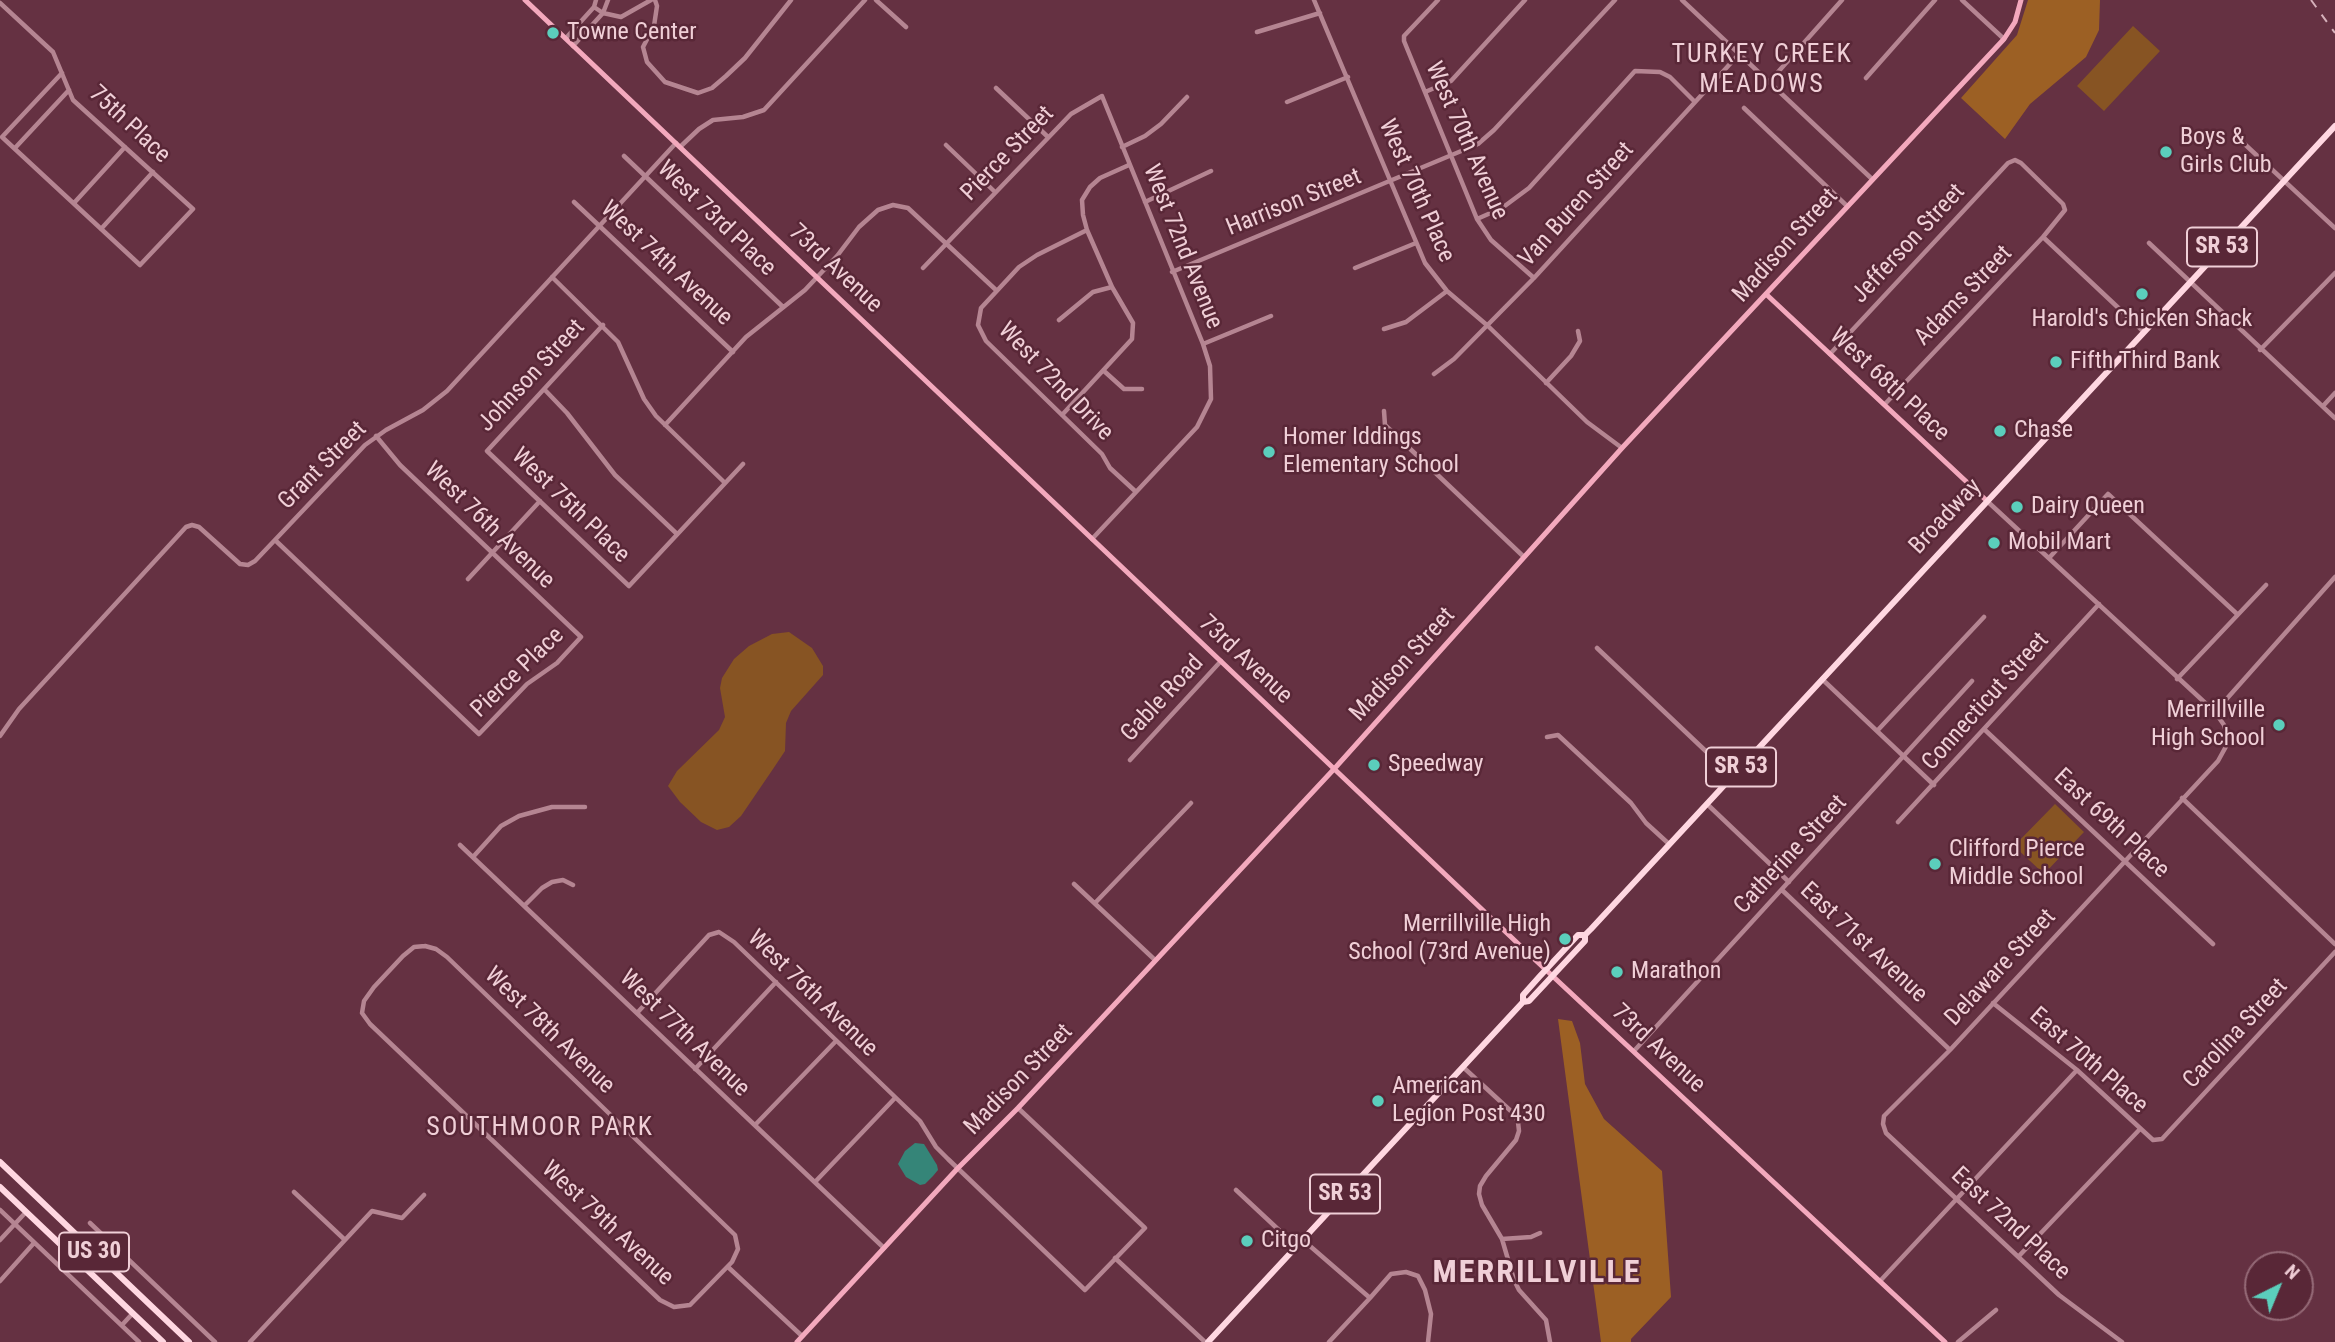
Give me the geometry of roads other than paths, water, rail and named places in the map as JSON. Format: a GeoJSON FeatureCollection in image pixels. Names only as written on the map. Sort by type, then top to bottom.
{"type":"FeatureCollection","features":[{"type":"Feature","properties":{"kind":"main road","name":"Broadway"},"geometry":{"type":"LineString","coordinates":[[1206,1342],[1523,1002],[1530,1001],[1585,941],[1586,935],[1732,776],[2335,126]]}},
{"type":"Feature","properties":{"kind":"main road","name":"Broadway"},"geometry":{"type":"LineString","coordinates":[[1523,1002],[1523,995],[1546,969],[1578,935],[1586,935]]}},
{"type":"Feature","properties":{"kind":"main road","name":"US 30"},"geometry":{"type":"LineString","coordinates":[[0,1162],[189,1342]]}},
{"type":"Feature","properties":{"kind":"main road","name":"US 30"},"geometry":{"type":"LineString","coordinates":[[0,1187],[163,1342]]}},
{"type":"Feature","properties":{"kind":"street","name":"73rd Avenue"},"geometry":{"type":"LineString","coordinates":[[524,0],[1553,976],[1945,1342]]}},
{"type":"Feature","properties":{"kind":"street"},"geometry":{"type":"LineString","coordinates":[[566,38],[597,0]]}},
{"type":"Feature","properties":{"kind":"street"},"geometry":{"type":"LineString","coordinates":[[573,46],[603,13],[608,0]]}},
{"type":"Feature","properties":{"kind":"street"},"geometry":{"type":"LineString","coordinates":[[594,6],[603,13],[621,17],[653,0],[657,6],[653,26],[642,47],[647,62],[665,82],[698,93],[712,88],[745,58],[791,0]]}},
{"type":"Feature","properties":{"kind":"street","name":"Grant Street"},"geometry":{"type":"LineString","coordinates":[[0,736],[19,709],[186,527],[199,527],[235,561],[243,565],[254,562],[376,436],[442,396],[645,176],[678,145],[713,120],[743,117],[764,110],[865,0]]}},
{"type":"Feature","properties":{"kind":"street"},"geometry":{"type":"LineString","coordinates":[[876,0],[906,27]]}},
{"type":"Feature","properties":{"kind":"street","name":"West 70th Place"},"geometry":{"type":"LineString","coordinates":[[1314,0],[1425,263],[1447,291],[1488,326],[1587,422],[1622,448]]}},
{"type":"Feature","properties":{"kind":"street","name":"West 70th Avenue"},"geometry":{"type":"LineString","coordinates":[[1438,0],[1404,36],[1404,41],[1477,219],[1491,240],[1534,278]]}},
{"type":"Feature","properties":{"kind":"street"},"geometry":{"type":"LineString","coordinates":[[1425,92],[1451,81],[1525,0]]}},
{"type":"Feature","properties":{"kind":"street","name":"Harrison Street"},"geometry":{"type":"LineString","coordinates":[[1172,272],[1478,144],[1615,0]]}},
{"type":"Feature","properties":{"kind":"street"},"geometry":{"type":"LineString","coordinates":[[1682,0],[1690,2],[1872,178]]}},
{"type":"Feature","properties":{"kind":"street"},"geometry":{"type":"LineString","coordinates":[[1770,81],[1842,0]]}},
{"type":"Feature","properties":{"kind":"street"},"geometry":{"type":"LineString","coordinates":[[1866,78],[1935,0]]}},
{"type":"Feature","properties":{"kind":"street"},"geometry":{"type":"LineString","coordinates":[[1962,0],[2004,39]]}},
{"type":"Feature","properties":{"kind":"street","name":"Madison Street"},"geometry":{"type":"LineString","coordinates":[[797,1342],[1335,768],[1622,448],[2004,39],[2015,22],[2021,0]]}},
{"type":"Feature","properties":{"kind":"street","name":"75th Place"},"geometry":{"type":"LineString","coordinates":[[0,3],[53,52],[74,100],[193,209],[140,265],[101,229]]}},
{"type":"Feature","properties":{"kind":"street"},"geometry":{"type":"LineString","coordinates":[[1257,32],[1320,13]]}},
{"type":"Feature","properties":{"kind":"street","name":"Van Buren Street"},"geometry":{"type":"LineString","coordinates":[[1434,374],[1454,359],[1534,278],[1740,53]]}},
{"type":"Feature","properties":{"kind":"street"},"geometry":{"type":"LineString","coordinates":[[1477,219],[1502,208],[1529,188],[1635,71],[1645,70],[1670,77],[1695,102]]}},
{"type":"Feature","properties":{"kind":"street"},"geometry":{"type":"LineString","coordinates":[[62,73],[2,136],[101,229],[153,173]]}},
{"type":"Feature","properties":{"kind":"street"},"geometry":{"type":"LineString","coordinates":[[1287,102],[1348,78]]}},
{"type":"Feature","properties":{"kind":"street"},"geometry":{"type":"LineString","coordinates":[[996,88],[1048,137]]}},
{"type":"Feature","properties":{"kind":"street"},"geometry":{"type":"LineString","coordinates":[[15,148],[69,90]]}},
{"type":"Feature","properties":{"kind":"street","name":"Pierce Street"},"geometry":{"type":"LineString","coordinates":[[923,268],[1071,114],[1101,96]]}},
{"type":"Feature","properties":{"kind":"street","name":"West 72nd Avenue"},"geometry":{"type":"LineString","coordinates":[[1101,96],[1203,344],[1212,384],[1206,414],[1197,427],[1135,491]]}},
{"type":"Feature","properties":{"kind":"street"},"geometry":{"type":"LineString","coordinates":[[1121,147],[1161,124],[1187,97]]}},
{"type":"Feature","properties":{"kind":"street"},"geometry":{"type":"LineString","coordinates":[[1744,108],[1847,206]]}},
{"type":"Feature","properties":{"kind":"street"},"geometry":{"type":"LineString","coordinates":[[2236,137],[2335,229]]}},
{"type":"Feature","properties":{"kind":"street"},"geometry":{"type":"LineString","coordinates":[[946,145],[995,192]]}},
{"type":"Feature","properties":{"kind":"street"},"geometry":{"type":"LineString","coordinates":[[73,203],[125,147]]}},
{"type":"Feature","properties":{"kind":"street","name":"West 73rd Place"},"geometry":{"type":"LineString","coordinates":[[624,156],[783,307]]}},
{"type":"Feature","properties":{"kind":"street","name":"Adams Street"},"geometry":{"type":"LineString","coordinates":[[1885,404],[2066,210],[2054,195],[2015,160]]}},
{"type":"Feature","properties":{"kind":"street","name":"Jefferson Street"},"geometry":{"type":"LineString","coordinates":[[1830,354],[2008,163],[2015,160]]}},
{"type":"Feature","properties":{"kind":"street"},"geometry":{"type":"LineString","coordinates":[[1062,415],[1132,339],[1133,323],[1112,287],[1087,230],[1082,200],[1100,178],[1129,164]]}},
{"type":"Feature","properties":{"kind":"street"},"geometry":{"type":"LineString","coordinates":[[1145,202],[1211,171]]}},
{"type":"Feature","properties":{"kind":"street","name":"West 74th Avenue"},"geometry":{"type":"LineString","coordinates":[[574,201],[733,352]]}},
{"type":"Feature","properties":{"kind":"street"},"geometry":{"type":"LineString","coordinates":[[665,425],[755,329],[800,295],[877,210],[894,205],[908,208],[996,290]]}},
{"type":"Feature","properties":{"kind":"street","name":"West 72nd Drive"},"geometry":{"type":"LineString","coordinates":[[1087,230],[1019,267],[981,308],[978,325],[986,341],[1102,454],[1110,468],[1135,491]]}},
{"type":"Feature","properties":{"kind":"street"},"geometry":{"type":"LineString","coordinates":[[2043,237],[2144,332]]}},
{"type":"Feature","properties":{"kind":"street"},"geometry":{"type":"LineString","coordinates":[[1355,268],[1416,243]]}},
{"type":"Feature","properties":{"kind":"street"},"geometry":{"type":"LineString","coordinates":[[2149,243],[2335,418]]}},
{"type":"Feature","properties":{"kind":"street"},"geometry":{"type":"LineString","coordinates":[[2260,350],[2335,273]]}},
{"type":"Feature","properties":{"kind":"street"},"geometry":{"type":"LineString","coordinates":[[552,277],[622,347],[646,403],[724,482]]}},
{"type":"Feature","properties":{"kind":"street"},"geometry":{"type":"LineString","coordinates":[[1059,320],[1093,292],[1112,287]]}},
{"type":"Feature","properties":{"kind":"street"},"geometry":{"type":"LineString","coordinates":[[1384,330],[1406,322],[1447,291]]}},
{"type":"Feature","properties":{"kind":"street","name":"West 68th Place"},"geometry":{"type":"LineString","coordinates":[[1767,295],[1987,501]]}},
{"type":"Feature","properties":{"kind":"street"},"geometry":{"type":"LineString","coordinates":[[1203,344],[1271,316]]}},
{"type":"Feature","properties":{"kind":"street","name":"Johnson Street"},"geometry":{"type":"LineString","coordinates":[[487,451],[603,326]]}},
{"type":"Feature","properties":{"kind":"street"},"geometry":{"type":"LineString","coordinates":[[1546,383],[1571,356],[1580,341],[1578,331]]}},
{"type":"Feature","properties":{"kind":"street"},"geometry":{"type":"LineString","coordinates":[[1104,371],[1124,389],[1142,389]]}},
{"type":"Feature","properties":{"kind":"street"},"geometry":{"type":"LineString","coordinates":[[544,389],[567,413],[615,475],[677,534],[743,464]]}},
{"type":"Feature","properties":{"kind":"street"},"geometry":{"type":"LineString","coordinates":[[2323,406],[2335,393]]}},
{"type":"Feature","properties":{"kind":"street"},"geometry":{"type":"LineString","coordinates":[[1384,411],[1385,425],[1524,557]]}},
{"type":"Feature","properties":{"kind":"street","name":"West 76th Avenue"},"geometry":{"type":"LineString","coordinates":[[376,436],[400,465],[581,637]]}},
{"type":"Feature","properties":{"kind":"street","name":"West 75th Place"},"geometry":{"type":"LineString","coordinates":[[487,451],[629,586],[677,534]]}},
{"type":"Feature","properties":{"kind":"street"},"geometry":{"type":"LineString","coordinates":[[1092,539],[1135,491]]}},
{"type":"Feature","properties":{"kind":"street"},"geometry":{"type":"LineString","coordinates":[[2049,558],[2108,494],[2237,614]]}},
{"type":"Feature","properties":{"kind":"street"},"geometry":{"type":"LineString","coordinates":[[468,579],[540,501]]}},
{"type":"Feature","properties":{"kind":"street"},"geometry":{"type":"LineString","coordinates":[[1987,501],[2215,712],[2335,578]]}},
{"type":"Feature","properties":{"kind":"street","name":"Pierce Place"},"geometry":{"type":"LineString","coordinates":[[275,540],[479,734],[527,684],[554,666],[581,637]]}},
{"type":"Feature","properties":{"kind":"street"},"geometry":{"type":"LineString","coordinates":[[2177,679],[2266,585]]}},
{"type":"Feature","properties":{"kind":"street","name":"Connecticut Street"},"geometry":{"type":"LineString","coordinates":[[1898,822],[2099,604]]}},
{"type":"Feature","properties":{"kind":"street"},"geometry":{"type":"LineString","coordinates":[[1877,731],[1984,617]]}},
{"type":"Feature","properties":{"kind":"street"},"geometry":{"type":"LineString","coordinates":[[1597,648],[1732,776]]}},
{"type":"Feature","properties":{"kind":"street","name":"Gable Road"},"geometry":{"type":"LineString","coordinates":[[1130,760],[1221,661]]}},
{"type":"Feature","properties":{"kind":"street"},"geometry":{"type":"LineString","coordinates":[[1822,679],[1934,785]]}},
{"type":"Feature","properties":{"kind":"street","name":"Catherine Street"},"geometry":{"type":"LineString","coordinates":[[1634,1051],[1972,681]]}},
{"type":"Feature","properties":{"kind":"street","name":"Delaware Street"},"geometry":{"type":"LineString","coordinates":[[1883,1124],[1884,1116],[1950,1050],[2218,761],[2229,741],[2224,725],[2215,712]]}},
{"type":"Feature","properties":{"kind":"street","name":"East 69th Place"},"geometry":{"type":"LineString","coordinates":[[1984,730],[2213,944]]}},
{"type":"Feature","properties":{"kind":"street"},"geometry":{"type":"LineString","coordinates":[[1547,737],[1558,735],[1632,803],[1646,823],[1670,844]]}},
{"type":"Feature","properties":{"kind":"street"},"geometry":{"type":"LineString","coordinates":[[2182,798],[2335,944]]}},
{"type":"Feature","properties":{"kind":"street"},"geometry":{"type":"LineString","coordinates":[[1095,904],[1191,803]]}},
{"type":"Feature","properties":{"kind":"street","name":"East 71st Avenue"},"geometry":{"type":"LineString","coordinates":[[1707,804],[1789,882]]}},
{"type":"Feature","properties":{"kind":"street"},"geometry":{"type":"LineString","coordinates":[[472,857],[501,826],[519,816],[552,807],[585,807]]}},
{"type":"Feature","properties":{"kind":"street","name":"West 77th Avenue"},"geometry":{"type":"LineString","coordinates":[[460,845],[884,1248]]}},
{"type":"Feature","properties":{"kind":"street"},"geometry":{"type":"LineString","coordinates":[[524,906],[552,882],[563,880],[573,885]]}},
{"type":"Feature","properties":{"kind":"street"},"geometry":{"type":"LineString","coordinates":[[1074,884],[1155,960]]}},
{"type":"Feature","properties":{"kind":"street","name":"East 71st Avenue"},"geometry":{"type":"LineString","coordinates":[[1782,890],[1950,1050]]}},
{"type":"Feature","properties":{"kind":"street","name":"West 76th Avenue"},"geometry":{"type":"LineString","coordinates":[[637,1013],[709,935],[719,932],[734,942],[920,1121],[936,1147],[1085,1290],[1115,1258]]}},
{"type":"Feature","properties":{"kind":"street","name":"West 78th Avenue"},"geometry":{"type":"LineString","coordinates":[[362,1013],[364,1001],[374,987],[403,956],[414,947],[436,949],[735,1235],[738,1249],[728,1267]]}},
{"type":"Feature","properties":{"kind":"street","name":"Carolina Street"},"geometry":{"type":"LineString","coordinates":[[2162,1139],[2335,952]]}},
{"type":"Feature","properties":{"kind":"street"},"geometry":{"type":"LineString","coordinates":[[695,1069],[776,982]]}},
{"type":"Feature","properties":{"kind":"street","name":"East 70th Place"},"geometry":{"type":"LineString","coordinates":[[1993,1003],[2077,1070],[2153,1140],[2162,1139]]}},
{"type":"Feature","properties":{"kind":"street","name":"West 79th Avenue"},"geometry":{"type":"LineString","coordinates":[[362,1013],[370,1024],[667,1305],[680,1308],[696,1301],[728,1267]]}},
{"type":"Feature","properties":{"kind":"street"},"geometry":{"type":"LineString","coordinates":[[755,1125],[836,1041]]}},
{"type":"Feature","properties":{"kind":"street"},"geometry":{"type":"LineString","coordinates":[[1463,1067],[1513,1113],[1518,1122],[1516,1140],[1480,1186],[1479,1194],[1482,1205],[1502,1239],[1519,1290],[1546,1320],[1550,1342]]}},
{"type":"Feature","properties":{"kind":"street"},"geometry":{"type":"LineString","coordinates":[[1881,1280],[2077,1070]]}},
{"type":"Feature","properties":{"kind":"street"},"geometry":{"type":"LineString","coordinates":[[815,1182],[895,1098]]}},
{"type":"Feature","properties":{"kind":"street"},"geometry":{"type":"LineString","coordinates":[[1018,1108],[1145,1227],[1115,1258],[1206,1342]]}},
{"type":"Feature","properties":{"kind":"street","name":"East 72nd Place"},"geometry":{"type":"LineString","coordinates":[[1883,1124],[1886,1133],[2059,1295],[2122,1342]]}},
{"type":"Feature","properties":{"kind":"street"},"geometry":{"type":"LineString","coordinates":[[2020,1256],[2140,1129]]}},
{"type":"Feature","properties":{"kind":"street"},"geometry":{"type":"LineString","coordinates":[[1236,1190],[1296,1246]]}},
{"type":"Feature","properties":{"kind":"street"},"geometry":{"type":"LineString","coordinates":[[295,1192],[345,1240]]}},
{"type":"Feature","properties":{"kind":"street"},"geometry":{"type":"LineString","coordinates":[[250,1342],[372,1211],[402,1219],[424,1195]]}},
{"type":"Feature","properties":{"kind":"street"},"geometry":{"type":"LineString","coordinates":[[0,1210],[139,1342]]}},
{"type":"Feature","properties":{"kind":"street"},"geometry":{"type":"LineString","coordinates":[[0,1240],[26,1212]]}},
{"type":"Feature","properties":{"kind":"street"},"geometry":{"type":"LineString","coordinates":[[90,1223],[215,1342]]}},
{"type":"Feature","properties":{"kind":"street"},"geometry":{"type":"LineString","coordinates":[[1502,1239],[1531,1237],[1540,1233]]}},
{"type":"Feature","properties":{"kind":"street"},"geometry":{"type":"LineString","coordinates":[[1303,1240],[1370,1298]]}},
{"type":"Feature","properties":{"kind":"street"},"geometry":{"type":"LineString","coordinates":[[0,1281],[34,1243]]}},
{"type":"Feature","properties":{"kind":"street"},"geometry":{"type":"LineString","coordinates":[[112,1269],[124,1256]]}},
{"type":"Feature","properties":{"kind":"street"},"geometry":{"type":"LineString","coordinates":[[728,1267],[802,1336]]}},
{"type":"Feature","properties":{"kind":"street"},"geometry":{"type":"LineString","coordinates":[[1329,1342],[1391,1274],[1406,1272],[1418,1276],[1425,1290],[1431,1314],[1427,1342]]}},
{"type":"Feature","properties":{"kind":"street"},"geometry":{"type":"LineString","coordinates":[[1958,1342],[1996,1310]]}},
{"type":"Feature","properties":{"kind":"street"},"geometry":{"type":"LineString","coordinates":[[121,1325],[133,1313]]}},
{"type":"Feature","properties":{"kind":"railway"},"geometry":{"type":"LineString","coordinates":[[2311,0],[2335,33]]}},
{"type":"Feature","properties":{"kind":"place","name":"Towne Center"},"geometry":{"type":"Point","coordinates":[553,33]}},
{"type":"Feature","properties":{"kind":"place","name":"Boys & Girls Club"},"geometry":{"type":"Point","coordinates":[2166,152]}},
{"type":"Feature","properties":{"kind":"place","name":"Harold's Chicken Shack"},"geometry":{"type":"Point","coordinates":[2142,294]}},
{"type":"Feature","properties":{"kind":"place","name":"Fifth Third Bank"},"geometry":{"type":"Point","coordinates":[2056,362]}},
{"type":"Feature","properties":{"kind":"place","name":"Chase"},"geometry":{"type":"Point","coordinates":[2000,431]}},
{"type":"Feature","properties":{"kind":"place","name":"Homer Iddings Elementary School"},"geometry":{"type":"Point","coordinates":[1269,452]}},
{"type":"Feature","properties":{"kind":"place","name":"Dairy Queen"},"geometry":{"type":"Point","coordinates":[2017,507]}},
{"type":"Feature","properties":{"kind":"place","name":"Mobil Mart"},"geometry":{"type":"Point","coordinates":[1994,543]}},
{"type":"Feature","properties":{"kind":"place","name":"Merrillville High School"},"geometry":{"type":"Point","coordinates":[2279,725]}},
{"type":"Feature","properties":{"kind":"place","name":"Speedway"},"geometry":{"type":"Point","coordinates":[1374,765]}},
{"type":"Feature","properties":{"kind":"place","name":"Clifford Pierce Middle School"},"geometry":{"type":"Point","coordinates":[1935,864]}},
{"type":"Feature","properties":{"kind":"place","name":"Merrillville High School (73rd Avenue)"},"geometry":{"type":"Point","coordinates":[1565,939]}},
{"type":"Feature","properties":{"kind":"place","name":"Marathon"},"geometry":{"type":"Point","coordinates":[1617,972]}},
{"type":"Feature","properties":{"kind":"place","name":"American Legion Post 430"},"geometry":{"type":"Point","coordinates":[1378,1101]}},
{"type":"Feature","properties":{"kind":"place","name":"Citgo"},"geometry":{"type":"Point","coordinates":[1247,1241]}},
{"type":"Feature","properties":{"kind":"district","name":"TURKEY CREEK MEADOWS"},"geometry":{"type":"Point","coordinates":[1762,70]}},
{"type":"Feature","properties":{"kind":"district","name":"SOUTHMOOR PARK"},"geometry":{"type":"Point","coordinates":[540,1128]}},
{"type":"Feature","properties":{"kind":"district","name":"MERRILLVILLE"},"geometry":{"type":"Point","coordinates":[1537,1274]}}]}
